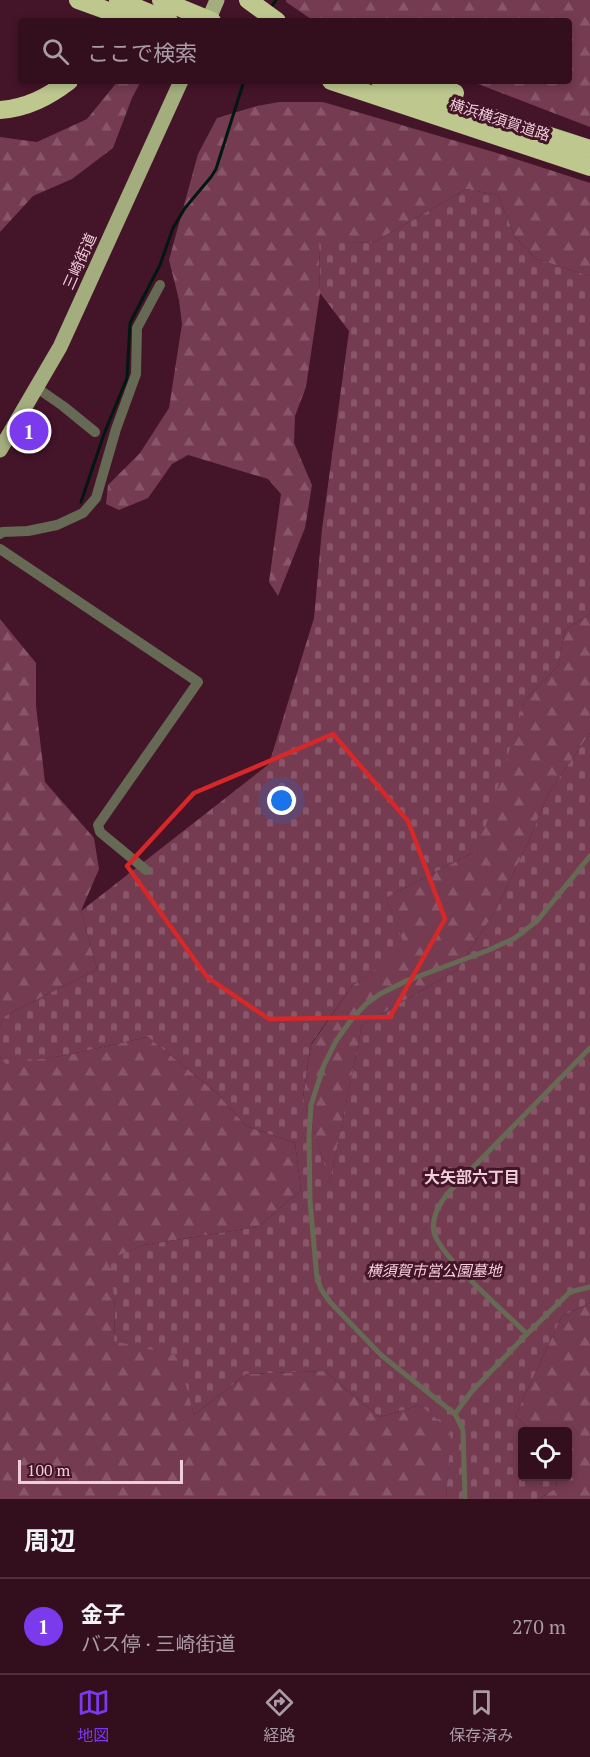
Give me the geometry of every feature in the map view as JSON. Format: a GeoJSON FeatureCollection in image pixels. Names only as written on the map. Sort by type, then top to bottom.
{"type":"FeatureCollection","features":[{"type":"Feature","properties":{"kind":"highway"},"geometry":{"type":"LineString","coordinates":[[78,0],[129,18]]}},
{"type":"Feature","properties":{"kind":"highway"},"geometry":{"type":"LineString","coordinates":[[110,10],[124,0]]}},
{"type":"Feature","properties":{"kind":"highway"},"geometry":{"type":"LineString","coordinates":[[125,18],[135,0]]}},
{"type":"Feature","properties":{"kind":"highway"},"geometry":{"type":"LineString","coordinates":[[161,0],[205,18]]}},
{"type":"Feature","properties":{"kind":"highway"},"geometry":{"type":"LineString","coordinates":[[248,0],[273,18]]}},
{"type":"Feature","properties":{"kind":"highway"},"geometry":{"type":"LineString","coordinates":[[110,10],[153,18]]}},
{"type":"Feature","properties":{"kind":"highway"},"geometry":{"type":"LineString","coordinates":[[0,98],[28,93],[46,84]]}},
{"type":"Feature","properties":{"kind":"highway"},"geometry":{"type":"LineString","coordinates":[[0,110],[36,102],[65,84]]}},
{"type":"Feature","properties":{"kind":"highway","name":"横浜横須賀道路"},"geometry":{"type":"LineString","coordinates":[[340,84],[590,167]]}},
{"type":"Feature","properties":{"kind":"highway","name":"横浜横須賀道路"},"geometry":{"type":"LineString","coordinates":[[389,84],[590,149]]}},
{"type":"Feature","properties":{"kind":"highway"},"geometry":{"type":"LineString","coordinates":[[431,84],[590,142]]}},
{"type":"Feature","properties":{"kind":"main road"},"geometry":{"type":"LineString","coordinates":[[209,18],[217,0]]}},
{"type":"Feature","properties":{"kind":"main road","name":"三崎街道"},"geometry":{"type":"LineString","coordinates":[[0,450],[60,347],[180,84]]}},
{"type":"Feature","properties":{"kind":"street"},"geometry":{"type":"LineString","coordinates":[[0,534],[57,525],[83,513],[96,498],[116,429],[136,374],[136,328],[160,285]]}},
{"type":"Feature","properties":{"kind":"street"},"geometry":{"type":"LineString","coordinates":[[37,388],[95,432]]}},
{"type":"Feature","properties":{"kind":"street"},"geometry":{"type":"LineString","coordinates":[[0,549],[198,682],[98,825],[100,832],[146,870]]}},
{"type":"Feature","properties":{"kind":"lane"},"geometry":{"type":"LineString","coordinates":[[465,1499],[463,1430],[455,1414],[381,1356],[330,1302],[321,1289],[316,1270],[310,1201],[311,1105],[324,1065],[336,1041],[366,1004],[406,981],[515,938],[537,921],[590,856]]}},
{"type":"Feature","properties":{"kind":"lane"},"geometry":{"type":"LineString","coordinates":[[527,1334],[454,1263],[440,1246],[434,1231],[434,1217],[447,1194],[590,1048]]}},
{"type":"Feature","properties":{"kind":"lane"},"geometry":{"type":"LineString","coordinates":[[455,1414],[472,1390],[570,1292],[590,1287]]}},
{"type":"Feature","properties":{"kind":"highlighted area"},"geometry":{"type":"Polygon","coordinates":[[[333,734],[408,821],[445,919],[390,1017],[269,1019],[207,977],[127,866],[194,793],[333,734]]]}},
{"type":"Feature","properties":{"kind":"green space"},"geometry":{"type":"Polygon","coordinates":[[[286,0],[590,0],[590,127],[478,84],[572,84],[572,18],[310,18],[286,0]]]}},
{"type":"Feature","properties":{"kind":"green space"},"geometry":{"type":"Polygon","coordinates":[[[116,84],[139,84],[113,148],[72,179],[33,196],[0,232],[0,137],[37,142],[87,119],[116,84]]]}},
{"type":"Feature","properties":{"kind":"green space"},"geometry":{"type":"Polygon","coordinates":[[[279,102],[323,102],[590,183],[590,276],[536,259],[515,237],[498,195],[466,189],[373,243],[319,242],[320,293],[306,387],[295,416],[294,443],[312,485],[305,528],[278,596],[269,582],[281,494],[268,479],[188,455],[172,464],[148,498],[119,510],[106,504],[108,485],[140,453],[169,408],[182,324],[179,300],[169,260],[198,154],[217,118],[279,102]]]}},
{"type":"Feature","properties":{"kind":"green space","name":"横須賀市営公園墓地"},"geometry":{"type":"Polygon","coordinates":[[[466,189],[498,195],[515,237],[536,259],[590,276],[590,614],[565,630],[558,666],[525,700],[486,825],[472,853],[386,898],[405,947],[352,986],[311,1044],[303,1097],[330,1182],[362,1025],[457,970],[496,910],[548,794],[590,733],[590,1303],[562,1316],[515,1416],[527,1427],[518,1427],[518,1481],[557,1481],[556,1488],[539,1499],[446,1499],[451,1431],[420,1405],[380,1417],[324,1371],[246,1374],[194,1415],[178,1356],[114,1341],[115,1308],[110,1259],[144,1245],[258,1227],[301,1190],[295,1143],[246,1126],[218,1094],[148,1037],[62,1056],[6,1064],[0,1057],[0,1026],[5,1016],[97,969],[81,911],[269,764],[314,618],[322,529],[349,331],[320,293],[319,241],[373,243],[466,189]]]}},
{"type":"Feature","properties":{"kind":"green space"},"geometry":{"type":"Polygon","coordinates":[[[590,614],[590,733],[548,794],[496,910],[457,970],[362,1025],[330,1183],[303,1097],[311,1045],[352,986],[404,947],[386,898],[472,853],[525,700],[558,666],[565,630],[590,614]]]}},
{"type":"Feature","properties":{"kind":"green space"},"geometry":{"type":"Polygon","coordinates":[[[0,619],[36,663],[36,706],[45,782],[94,838],[99,869],[81,911],[97,969],[5,1016],[0,1026],[0,619]]]}},
{"type":"Feature","properties":{"kind":"green space"},"geometry":{"type":"Polygon","coordinates":[[[148,1037],[218,1094],[246,1126],[295,1143],[301,1190],[258,1227],[144,1245],[111,1259],[115,1308],[114,1340],[179,1356],[194,1415],[246,1374],[324,1371],[380,1417],[420,1405],[452,1431],[446,1499],[0,1499],[0,1057],[6,1063],[62,1056],[148,1037]]]}},
{"type":"Feature","properties":{"kind":"green space"},"geometry":{"type":"Polygon","coordinates":[[[590,1303],[590,1499],[539,1499],[556,1488],[557,1481],[572,1481],[572,1427],[527,1427],[515,1416],[562,1316],[590,1303]]]}},
{"type":"Feature","properties":{"kind":"waterway"},"geometry":{"type":"LineString","coordinates":[[270,9],[276,0]]}},
{"type":"Feature","properties":{"kind":"waterway"},"geometry":{"type":"LineString","coordinates":[[81,502],[104,434],[127,378],[130,323],[160,265],[173,228],[185,208],[216,169],[243,84]]}},
{"type":"Feature","properties":{"kind":"place","name":"金子"},"geometry":{"type":"Point","coordinates":[29,431]}},
{"type":"Feature","properties":{"kind":"district","name":"大矢部六丁目"},"geometry":{"type":"Point","coordinates":[472,1177]}}]}
